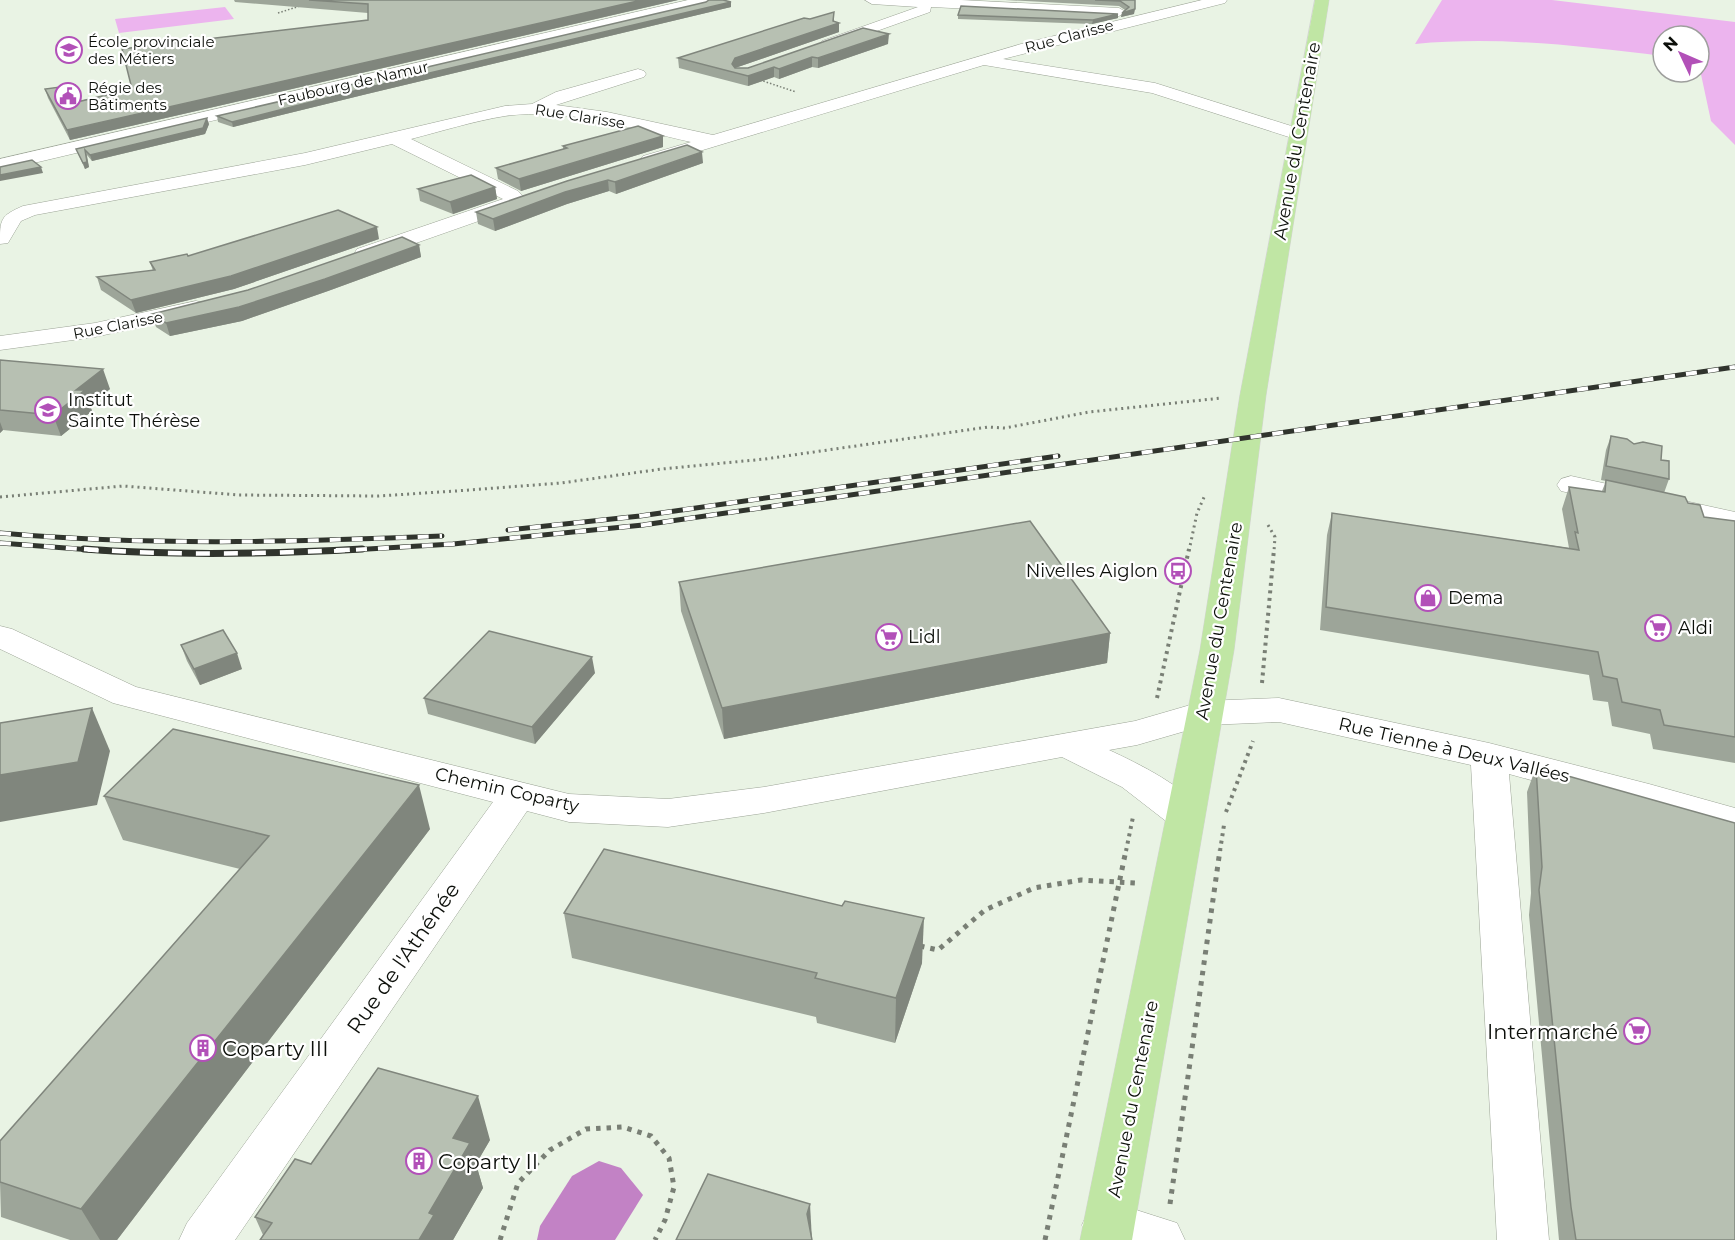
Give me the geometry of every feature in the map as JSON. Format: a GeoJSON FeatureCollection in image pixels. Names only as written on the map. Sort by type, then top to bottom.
{"type":"FeatureCollection","features":[{"type":"Feature","properties":{"kind":"main road","name":"Avenue du Centenaire"},"geometry":{"type":"LineString","coordinates":[[1107,1233],[1219,639],[1253,395],[1322,0]]}},
{"type":"Feature","properties":{"kind":"street","name":"Faubourg de Namur"},"geometry":{"type":"LineString","coordinates":[[0,165],[706,0]]}},
{"type":"Feature","properties":{"kind":"street"},"geometry":{"type":"LineString","coordinates":[[872,0],[1156,15]]}},
{"type":"Feature","properties":{"kind":"street","name":"Rue Clarisse"},"geometry":{"type":"LineString","coordinates":[[627,167],[1069,35],[1220,0]]}},
{"type":"Feature","properties":{"kind":"street"},"geometry":{"type":"LineString","coordinates":[[808,51],[938,5]]}},
{"type":"Feature","properties":{"kind":"street"},"geometry":{"type":"LineString","coordinates":[[982,61],[1155,88],[1298,134]]}},
{"type":"Feature","properties":{"kind":"street"},"geometry":{"type":"LineString","coordinates":[[534,109],[562,96],[638,74]]}},
{"type":"Feature","properties":{"kind":"street","name":"Rue Clarisse"},"geometry":{"type":"LineString","coordinates":[[0,238],[13,217],[30,210],[202,180],[397,139],[505,111],[534,109],[564,111],[714,141]]}},
{"type":"Feature","properties":{"kind":"street"},"geometry":{"type":"LineString","coordinates":[[347,260],[531,197],[397,139]]}},
{"type":"Feature","properties":{"kind":"street","name":"Rue Clarisse"},"geometry":{"type":"LineString","coordinates":[[0,343],[118,326],[213,304]]}},
{"type":"Feature","properties":{"kind":"street"},"geometry":{"type":"LineString","coordinates":[[1571,485],[1735,521]]}},
{"type":"Feature","properties":{"kind":"street","name":"Chemin Coparty"},"geometry":{"type":"LineString","coordinates":[[0,636],[125,695],[569,808],[668,813],[764,800],[1150,730],[1204,713]]}},
{"type":"Feature","properties":{"kind":"street","name":"Rue Tienne à Deux Vallées"},"geometry":{"type":"LineString","coordinates":[[1204,713],[1279,710],[1489,756],[1649,797],[1735,822]]}},
{"type":"Feature","properties":{"kind":"street"},"geometry":{"type":"LineString","coordinates":[[1066,744],[1140,782],[1185,815]]}},
{"type":"Feature","properties":{"kind":"street"},"geometry":{"type":"LineString","coordinates":[[1489,756],[1523,1240]]}},
{"type":"Feature","properties":{"kind":"street","name":"Rue de l'Athénée"},"geometry":{"type":"LineString","coordinates":[[205,1240],[519,794]]}},
{"type":"Feature","properties":{"kind":"street"},"geometry":{"type":"LineString","coordinates":[[1107,1233],[1159,1240]]}},
{"type":"Feature","properties":{"kind":"path"},"geometry":{"type":"LineString","coordinates":[[278,13],[304,5]]}},
{"type":"Feature","properties":{"kind":"path"},"geometry":{"type":"LineString","coordinates":[[752,77],[833,106]]}},
{"type":"Feature","properties":{"kind":"path"},"geometry":{"type":"LineString","coordinates":[[0,497],[123,486],[239,495],[378,496],[549,484],[662,469],[765,459],[988,427],[1005,428],[1089,412],[1253,395]]}},
{"type":"Feature","properties":{"kind":"path"},"geometry":{"type":"LineString","coordinates":[[1150,730],[1197,513],[1206,492]]}},
{"type":"Feature","properties":{"kind":"path"},"geometry":{"type":"LineString","coordinates":[[1045,1240],[1140,782]]}},
{"type":"Feature","properties":{"kind":"path"},"geometry":{"type":"LineString","coordinates":[[915,945],[938,950],[985,910],[1034,888],[1081,880],[1119,882]]}},
{"type":"Feature","properties":{"kind":"path"},"geometry":{"type":"LineString","coordinates":[[501,1240],[518,1183],[550,1150],[586,1129],[623,1127],[651,1136],[669,1158],[674,1187],[655,1240]]}},
{"type":"Feature","properties":{"kind":"shaded area"},"geometry":{"type":"Polygon","coordinates":[[[1442,0],[1552,0],[1735,22],[1735,145],[1711,121],[1703,84],[1711,84],[1711,24],[1651,24],[1651,55],[1508,42],[1415,44],[1442,0]]]}},
{"type":"Feature","properties":{"kind":"shaded area"},"geometry":{"type":"Polygon","coordinates":[[[225,7],[234,19],[119,33],[115,19],[225,7]]]}},
{"type":"Feature","properties":{"kind":"shaded area"},"geometry":{"type":"Polygon","coordinates":[[[599,1161],[621,1168],[643,1195],[615,1240],[537,1240],[540,1226],[572,1176],[599,1161]]]}},
{"type":"Feature","properties":{"kind":"building"},"geometry":{"type":"Polygon","coordinates":[[[309,0],[642,0],[67,130],[45,89],[75,85],[77,102],[132,89],[122,49],[368,20],[368,4],[309,0]]]}},
{"type":"Feature","properties":{"kind":"building"},"geometry":{"type":"Polygon","coordinates":[[[709,0],[731,2],[232,122],[217,116],[706,2],[709,0]]]}},
{"type":"Feature","properties":{"kind":"building"},"geometry":{"type":"Polygon","coordinates":[[[1095,0],[1135,0],[1135,9],[1122,13],[1129,7],[1120,1],[1095,0]]]}},
{"type":"Feature","properties":{"kind":"building"},"geometry":{"type":"Polygon","coordinates":[[[961,6],[1118,14],[1093,20],[958,15],[961,6]]]}},
{"type":"Feature","properties":{"kind":"building"},"geometry":{"type":"Polygon","coordinates":[[[834,12],[833,21],[839,23],[735,58],[732,64],[735,68],[748,68],[863,28],[889,34],[818,58],[812,57],[779,69],[774,67],[748,76],[678,58],[804,18],[810,19],[834,12]]]}},
{"type":"Feature","properties":{"kind":"building"},"geometry":{"type":"Polygon","coordinates":[[[207,118],[203,128],[90,155],[85,150],[87,162],[83,163],[76,149],[207,118]]]}},
{"type":"Feature","properties":{"kind":"building"},"geometry":{"type":"Polygon","coordinates":[[[638,126],[663,136],[519,179],[496,168],[567,148],[563,146],[638,126]]]}},
{"type":"Feature","properties":{"kind":"building"},"geometry":{"type":"Polygon","coordinates":[[[687,145],[702,152],[615,182],[608,180],[565,192],[493,219],[476,212],[567,181],[687,145]]]}},
{"type":"Feature","properties":{"kind":"building"},"geometry":{"type":"Polygon","coordinates":[[[32,160],[41,167],[0,175],[0,167],[32,160]]]}},
{"type":"Feature","properties":{"kind":"building"},"geometry":{"type":"Polygon","coordinates":[[[471,175],[495,187],[450,202],[418,189],[471,175]]]}},
{"type":"Feature","properties":{"kind":"building"},"geometry":{"type":"Polygon","coordinates":[[[338,210],[377,227],[231,276],[131,300],[97,277],[155,270],[150,262],[187,254],[188,256],[338,210]]]}},
{"type":"Feature","properties":{"kind":"building"},"geometry":{"type":"Polygon","coordinates":[[[402,237],[419,245],[239,307],[166,323],[152,314],[248,290],[402,237]]]}},
{"type":"Feature","properties":{"kind":"building"},"geometry":{"type":"Polygon","coordinates":[[[0,360],[103,369],[76,390],[85,390],[53,415],[0,410],[0,360]]]}},
{"type":"Feature","properties":{"kind":"building"},"geometry":{"type":"Polygon","coordinates":[[[1611,436],[1627,439],[1634,444],[1643,442],[1662,446],[1661,460],[1669,461],[1669,479],[1606,466],[1611,436]]]}},
{"type":"Feature","properties":{"kind":"building"},"geometry":{"type":"Polygon","coordinates":[[[1606,480],[1685,497],[1688,503],[1700,505],[1704,517],[1735,521],[1735,737],[1664,725],[1660,710],[1622,702],[1617,679],[1603,676],[1598,652],[1326,607],[1332,513],[1579,550],[1569,487],[1605,492],[1606,480]]]}},
{"type":"Feature","properties":{"kind":"building","name":"Lidl"},"geometry":{"type":"Polygon","coordinates":[[[1030,521],[1110,633],[722,708],[679,582],[1030,521]]]}},
{"type":"Feature","properties":{"kind":"building"},"geometry":{"type":"Polygon","coordinates":[[[223,630],[237,653],[194,669],[181,645],[223,630]]]}},
{"type":"Feature","properties":{"kind":"building"},"geometry":{"type":"Polygon","coordinates":[[[489,631],[592,657],[532,727],[424,698],[489,631]]]}},
{"type":"Feature","properties":{"kind":"building"},"geometry":{"type":"Polygon","coordinates":[[[92,708],[78,762],[0,775],[0,723],[92,708]]]}},
{"type":"Feature","properties":{"kind":"building"},"geometry":{"type":"Polygon","coordinates":[[[173,729],[419,785],[81,1209],[0,1182],[0,1141],[269,836],[104,796],[173,729]]]}},
{"type":"Feature","properties":{"kind":"building","name":"Intermarché"},"geometry":{"type":"Polygon","coordinates":[[[1536,767],[1735,823],[1735,1240],[1576,1240],[1539,890],[1542,867],[1536,767]]]}},
{"type":"Feature","properties":{"kind":"building"},"geometry":{"type":"Polygon","coordinates":[[[604,849],[842,906],[845,901],[924,918],[896,998],[815,978],[817,973],[564,913],[604,849]]]}},
{"type":"Feature","properties":{"kind":"building"},"geometry":{"type":"Polygon","coordinates":[[[378,1068],[478,1096],[453,1138],[470,1143],[429,1213],[434,1215],[419,1240],[260,1240],[272,1223],[255,1217],[295,1159],[311,1164],[378,1068]]]}},
{"type":"Feature","properties":{"kind":"building"},"geometry":{"type":"Polygon","coordinates":[[[708,1174],[810,1204],[807,1214],[812,1240],[676,1240],[708,1174]]]}},
{"type":"Feature","properties":{"kind":"railway"},"geometry":{"type":"LineString","coordinates":[[334,551],[453,544],[643,525],[1735,367]]}},
{"type":"Feature","properties":{"kind":"railway"},"geometry":{"type":"LineString","coordinates":[[508,530],[640,516],[1058,456]]}},
{"type":"Feature","properties":{"kind":"railway"},"geometry":{"type":"LineString","coordinates":[[0,533],[110,540],[221,542],[442,536]]}},
{"type":"Feature","properties":{"kind":"railway"},"geometry":{"type":"LineString","coordinates":[[0,543],[105,551]]}},
{"type":"Feature","properties":{"kind":"railway"},"geometry":{"type":"LineString","coordinates":[[84,549],[223,554],[362,549]]}},
{"type":"Feature","properties":{"kind":"place","name":"École provinciale des Métiers"},"geometry":{"type":"Point","coordinates":[69,50]}},
{"type":"Feature","properties":{"kind":"place","name":"Régie des Bâtiments"},"geometry":{"type":"Point","coordinates":[68,96]}},
{"type":"Feature","properties":{"kind":"place","name":"Institut Sainte Thérèse"},"geometry":{"type":"Point","coordinates":[48,410]}},
{"type":"Feature","properties":{"kind":"place","name":"Nivelles Aiglon"},"geometry":{"type":"Point","coordinates":[1178,571]}},
{"type":"Feature","properties":{"kind":"place","name":"Dema"},"geometry":{"type":"Point","coordinates":[1428,598]}},
{"type":"Feature","properties":{"kind":"place","name":"Aldi"},"geometry":{"type":"Point","coordinates":[1658,628]}},
{"type":"Feature","properties":{"kind":"place","name":"Lidl"},"geometry":{"type":"Point","coordinates":[889,637]}},
{"type":"Feature","properties":{"kind":"place","name":"Intermarché"},"geometry":{"type":"Point","coordinates":[1637,1031]}},
{"type":"Feature","properties":{"kind":"place","name":"Coparty III"},"geometry":{"type":"Point","coordinates":[203,1048]}},
{"type":"Feature","properties":{"kind":"place","name":"Coparty II"},"geometry":{"type":"Point","coordinates":[419,1161]}}]}
